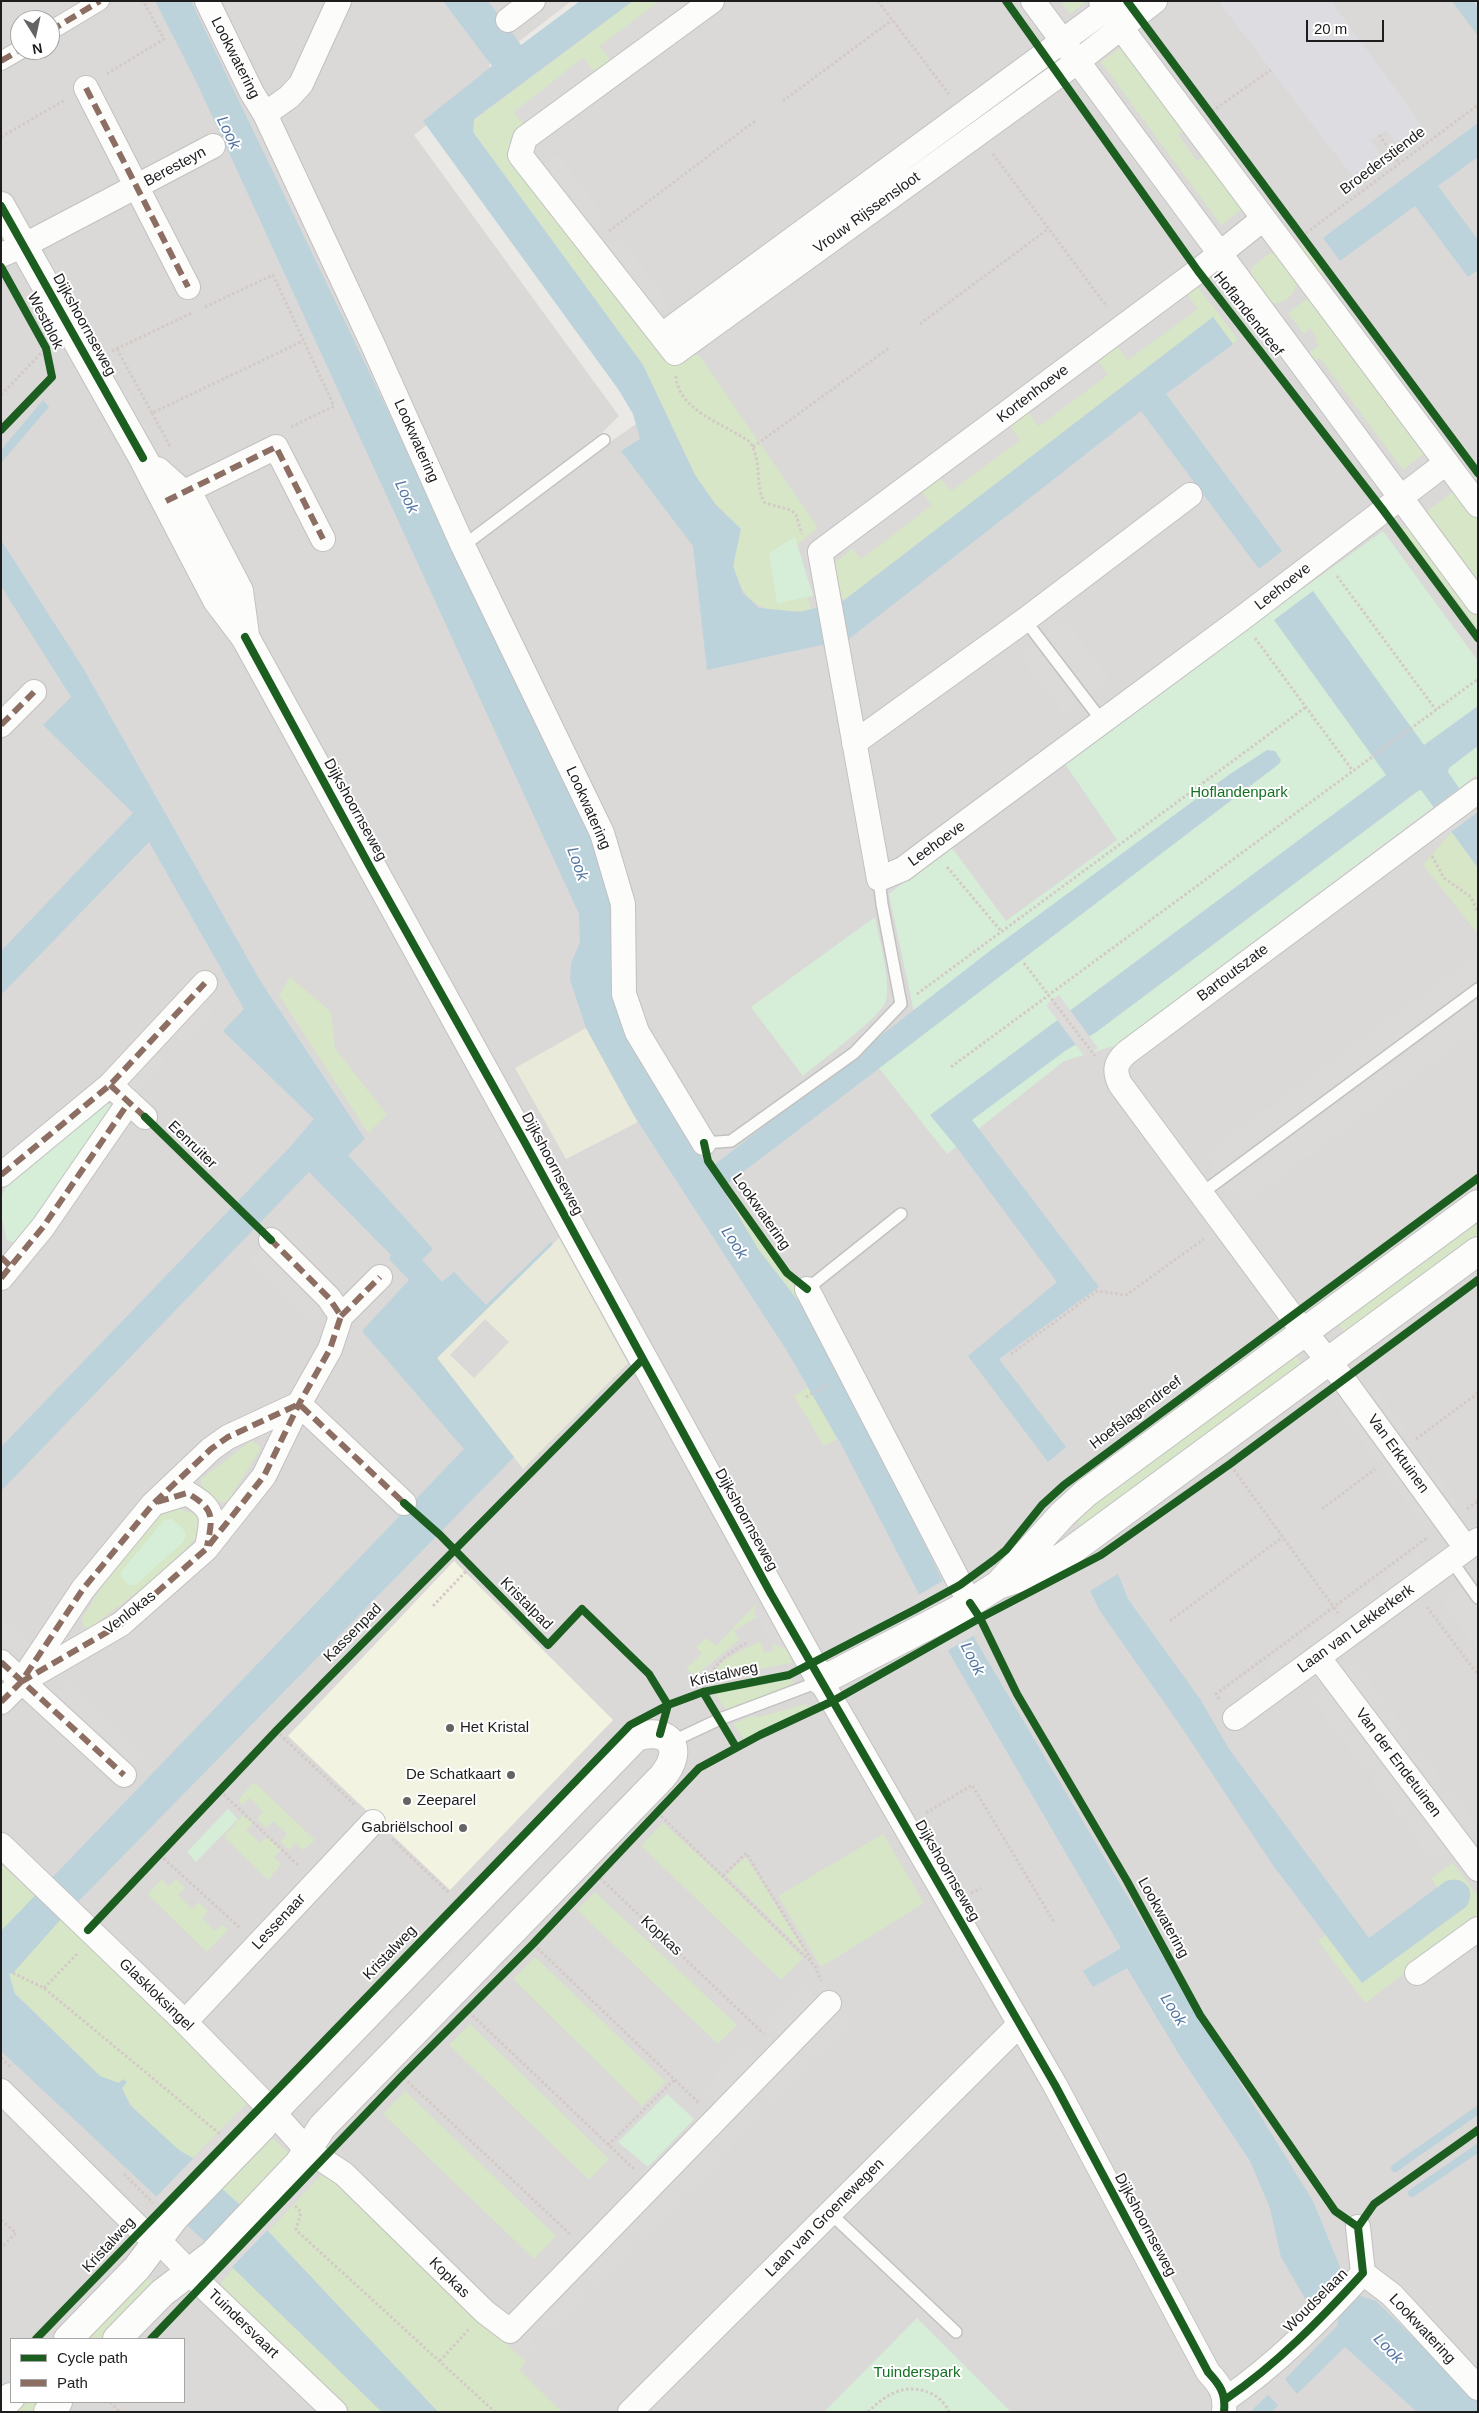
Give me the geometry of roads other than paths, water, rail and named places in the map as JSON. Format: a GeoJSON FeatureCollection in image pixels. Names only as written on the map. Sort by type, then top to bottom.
{"type":"FeatureCollection","features":[{"type":"Feature","properties":{"kind":"street"},"geometry":{"type":"LineString","coordinates":[[60,26],[100,1]]}},
{"type":"Feature","properties":{"kind":"street","name":"Lookwatering"},"geometry":{"type":"LineString","coordinates":[[207,1],[252,93],[265,114],[373,345],[463,546],[602,833],[623,904],[624,994],[637,1032],[704,1143]]}},
{"type":"Feature","properties":{"kind":"street","name":"Lookwatering"},"geometry":{"type":"LineString","coordinates":[[265,114],[289,97],[301,84],[339,1]]}},
{"type":"Feature","properties":{"kind":"street"},"geometry":{"type":"LineString","coordinates":[[508,20],[533,1]]}},
{"type":"Feature","properties":{"kind":"street"},"geometry":{"type":"LineString","coordinates":[[668,344],[520,155],[525,138],[712,1]]}},
{"type":"Feature","properties":{"kind":"street","name":"Hoflandendreef"},"geometry":{"type":"LineString","coordinates":[[1033,1],[1478,602]]}},
{"type":"Feature","properties":{"kind":"street"},"geometry":{"type":"LineString","coordinates":[[1063,42],[1111,10],[1155,1]]}},
{"type":"Feature","properties":{"kind":"street"},"geometry":{"type":"LineString","coordinates":[[1078,62],[1111,10]]}},
{"type":"Feature","properties":{"kind":"street"},"geometry":{"type":"LineString","coordinates":[[1111,10],[1263,219],[1478,505]]}},
{"type":"Feature","properties":{"kind":"street","name":"Vrouw Rijssensloot"},"geometry":{"type":"LineString","coordinates":[[668,344],[964,114],[1063,42]]}},
{"type":"Feature","properties":{"kind":"street","name":"Vrouw Rijssensloot"},"geometry":{"type":"LineString","coordinates":[[668,344],[978,133],[1078,62]]}},
{"type":"Feature","properties":{"kind":"street","name":"Beresteyn"},"geometry":{"type":"LineString","coordinates":[[86,88],[188,287]]}},
{"type":"Feature","properties":{"kind":"street","name":"Beresteyn"},"geometry":{"type":"LineString","coordinates":[[12,251],[137,188],[213,146]]}},
{"type":"Feature","properties":{"kind":"street","name":"Dijkshoornseweg"},"geometry":{"type":"LineString","coordinates":[[1,206],[12,251],[89,364],[142,458],[173,497],[192,503],[239,591],[245,637],[821,1681],[1055,2086],[1208,2372],[1220,2386],[1225,2405]]}},
{"type":"Feature","properties":{"kind":"street","name":"Kortenhoeve"},"geometry":{"type":"LineString","coordinates":[[854,743],[820,552],[1122,328],[1263,219]]}},
{"type":"Feature","properties":{"kind":"street"},"geometry":{"type":"LineString","coordinates":[[173,497],[276,447],[323,539]]}},
{"type":"Feature","properties":{"kind":"street","name":"Leehoeve"},"geometry":{"type":"LineString","coordinates":[[879,879],[903,869],[1241,619],[1446,463]]}},
{"type":"Feature","properties":{"kind":"street"},"geometry":{"type":"LineString","coordinates":[[879,879],[854,743],[1025,620],[1190,496]]}},
{"type":"Feature","properties":{"kind":"street"},"geometry":{"type":"LineString","coordinates":[[1,725],[34,692]]}},
{"type":"Feature","properties":{"kind":"street","name":"Bartoutszate"},"geometry":{"type":"LineString","coordinates":[[1304,1332],[1120,1084],[1116,1075],[1119,1060],[1478,791]]}},
{"type":"Feature","properties":{"kind":"street"},"geometry":{"type":"LineString","coordinates":[[1,1175],[110,1086],[205,983]]}},
{"type":"Feature","properties":{"kind":"street"},"geometry":{"type":"LineString","coordinates":[[5,1267],[43,1227],[137,1110],[110,1086]]}},
{"type":"Feature","properties":{"kind":"street"},"geometry":{"type":"LineString","coordinates":[[998,1586],[1062,1514],[1123,1464],[1478,1204]]}},
{"type":"Feature","properties":{"kind":"street"},"geometry":{"type":"LineString","coordinates":[[271,1240],[329,1298],[341,1316]]}},
{"type":"Feature","properties":{"kind":"street"},"geometry":{"type":"LineString","coordinates":[[821,1681],[967,1605],[998,1586],[1031,1574],[1064,1556],[1478,1251]]}},
{"type":"Feature","properties":{"kind":"street","name":"Venlokas"},"geometry":{"type":"LineString","coordinates":[[21,1682],[121,1624],[206,1549],[264,1476],[299,1404],[330,1349],[341,1316],[380,1277]]}},
{"type":"Feature","properties":{"kind":"street"},"geometry":{"type":"LineString","coordinates":[[807,1289],[967,1605]]}},
{"type":"Feature","properties":{"kind":"street","name":"Van Erktuinen"},"geometry":{"type":"LineString","coordinates":[[1304,1332],[1397,1453],[1465,1549]]}},
{"type":"Feature","properties":{"kind":"street"},"geometry":{"type":"LineString","coordinates":[[299,1404],[404,1503]]}},
{"type":"Feature","properties":{"kind":"street","name":"Venlokas"},"geometry":{"type":"LineString","coordinates":[[1,1702],[21,1682],[82,1590],[153,1504],[211,1449],[228,1437],[299,1404]]}},
{"type":"Feature","properties":{"kind":"street"},"geometry":{"type":"LineString","coordinates":[[153,1504],[187,1493],[203,1502],[212,1519],[206,1549]]}},
{"type":"Feature","properties":{"kind":"street"},"geometry":{"type":"LineString","coordinates":[[1062,1514],[1075,1536],[1086,1540]]}},
{"type":"Feature","properties":{"kind":"street","name":"Laan van Lekkerkerk"},"geometry":{"type":"LineString","coordinates":[[1235,1718],[1465,1549]]}},
{"type":"Feature","properties":{"kind":"street","name":"Van der Endetuinen"},"geometry":{"type":"LineString","coordinates":[[1318,1657],[1478,1869]]}},
{"type":"Feature","properties":{"kind":"street"},"geometry":{"type":"LineString","coordinates":[[1,1662],[124,1776]]}},
{"type":"Feature","properties":{"kind":"street","name":"Kristalweg"},"geometry":{"type":"LineString","coordinates":[[69,2338],[137,2268],[159,2241],[175,2217],[636,1737],[650,1732],[660,1734],[671,1742]]}},
{"type":"Feature","properties":{"kind":"street"},"geometry":{"type":"LineString","coordinates":[[119,2338],[162,2293],[214,2254],[302,2156],[322,2127],[662,1777],[671,1765],[674,1754],[671,1742]]}},
{"type":"Feature","properties":{"kind":"street","name":"Lessenaar"},"geometry":{"type":"LineString","coordinates":[[185,2022],[373,1822]]}},
{"type":"Feature","properties":{"kind":"street","name":"Glaskloksingel"},"geometry":{"type":"LineString","coordinates":[[1,1845],[185,2022],[267,2120],[302,2156]]}},
{"type":"Feature","properties":{"kind":"street"},"geometry":{"type":"LineString","coordinates":[[1417,1973],[1478,1929]]}},
{"type":"Feature","properties":{"kind":"street","name":"Kopkas"},"geometry":{"type":"LineString","coordinates":[[302,2156],[344,2174],[485,2312],[510,2331],[829,2003]]}},
{"type":"Feature","properties":{"kind":"street","name":"Laan van Groenewegen"},"geometry":{"type":"LineString","coordinates":[[630,2412],[1020,2024]]}},
{"type":"Feature","properties":{"kind":"street","name":"Tuindersvaart"},"geometry":{"type":"LineString","coordinates":[[1,2091],[141,2230],[159,2241],[335,2412]]}},
{"type":"Feature","properties":{"kind":"street","name":"Woudselaan"},"geometry":{"type":"LineString","coordinates":[[1225,2405],[1260,2376],[1358,2278],[1358,2227]]}},
{"type":"Feature","properties":{"kind":"street","name":"Lookwatering"},"geometry":{"type":"LineString","coordinates":[[1358,2278],[1392,2294],[1478,2388]]}},
{"type":"Feature","properties":{"kind":"street"},"geometry":{"type":"LineString","coordinates":[[1,2407],[10,2398]]}},
{"type":"Feature","properties":{"kind":"street"},"geometry":{"type":"LineString","coordinates":[[48,2412],[57,2403]]}},
{"type":"Feature","properties":{"kind":"lane"},"geometry":{"type":"LineString","coordinates":[[463,546],[604,440]]}},
{"type":"Feature","properties":{"kind":"lane"},"geometry":{"type":"LineString","coordinates":[[1025,620],[1102,721]]}},
{"type":"Feature","properties":{"kind":"lane"},"geometry":{"type":"LineString","coordinates":[[704,1143],[731,1141],[854,1053],[901,1004],[879,879]]}},
{"type":"Feature","properties":{"kind":"lane"},"geometry":{"type":"LineString","coordinates":[[1202,1193],[1478,989]]}},
{"type":"Feature","properties":{"kind":"lane"},"geometry":{"type":"LineString","coordinates":[[807,1289],[900,1214]]}},
{"type":"Feature","properties":{"kind":"lane"},"geometry":{"type":"LineString","coordinates":[[1465,1549],[1478,1598]]}},
{"type":"Feature","properties":{"kind":"lane"},"geometry":{"type":"LineString","coordinates":[[671,1742],[720,1719],[821,1681]]}},
{"type":"Feature","properties":{"kind":"lane"},"geometry":{"type":"LineString","coordinates":[[830,2212],[956,2332]]}},
{"type":"Feature","properties":{"kind":"water","name":"Look"},"geometry":{"type":"Polygon","coordinates":[[[155,1],[191,1],[601,855],[617,919],[614,989],[619,1019],[637,1057],[709,1169],[991,950],[1230,774],[1267,750],[1275,751],[1281,760],[1279,764],[722,1188],[758,1249],[806,1311],[878,1446],[941,1578],[979,1646],[1190,2002],[1313,2201],[1340,2267],[1343,2282],[1357,2295],[1376,2301],[1478,2401],[1478,2412],[1417,2412],[1345,2347],[1297,2394],[1285,2379],[1337,2326],[1339,2315],[1327,2301],[1311,2309],[1281,2257],[1270,2208],[1250,2161],[1180,2056],[1127,1968],[1093,1987],[1083,1971],[1121,1948],[951,1656],[842,1446],[787,1351],[633,1114],[586,1028],[570,980],[571,964],[580,942],[579,914],[195,79],[155,1]]]}},
{"type":"Feature","properties":{"kind":"water"},"geometry":{"type":"Polygon","coordinates":[[[443,1],[488,1],[521,45],[580,1],[633,1],[474,119],[473,132],[643,365],[695,475],[716,505],[741,529],[733,566],[743,593],[759,608],[800,612],[843,601],[1213,317],[1233,344],[1166,394],[1282,551],[1259,569],[1141,411],[849,639],[707,670],[693,546],[621,451],[640,439],[633,414],[618,389],[423,121],[492,66],[443,1]]]}},
{"type":"Feature","properties":{"kind":"water"},"geometry":{"type":"Polygon","coordinates":[[[1452,1],[1473,1],[1478,8],[1478,36],[1452,1]]]}},
{"type":"Feature","properties":{"kind":"water"},"geometry":{"type":"Polygon","coordinates":[[[1478,123],[1478,157],[1438,186],[1478,240],[1478,270],[1468,277],[1415,206],[1340,261],[1323,238],[1478,123]]]}},
{"type":"Feature","properties":{"kind":"water"},"geometry":{"type":"Polygon","coordinates":[[[43,400],[49,407],[1,463],[1,450],[43,400]]]}},
{"type":"Feature","properties":{"kind":"water"},"geometry":{"type":"Polygon","coordinates":[[[1,540],[83,668],[261,982],[365,1139],[348,1155],[433,1249],[422,1260],[442,1282],[454,1272],[486,1305],[551,1242],[553,1244],[437,1358],[514,1457],[61,1919],[13,1973],[9,1974],[15,1994],[100,2076],[119,2083],[123,2079],[127,2082],[122,2088],[130,2105],[180,2151],[193,2158],[218,2185],[268,2231],[438,2412],[382,2412],[233,2268],[1,2051],[1,1931],[464,1449],[362,1331],[409,1280],[389,1259],[391,1255],[309,1172],[1,1491],[1,1447],[290,1147],[314,1119],[223,1031],[244,1009],[149,842],[1,995],[1,951],[133,813],[43,725],[71,697],[1,586],[1,540]]]}},
{"type":"Feature","properties":{"kind":"water"},"geometry":{"type":"Polygon","coordinates":[[[1313,591],[1424,745],[1478,706],[1478,746],[1449,768],[1448,772],[1478,815],[1478,868],[1421,790],[1418,791],[1095,1033],[1065,1051],[972,1120],[1099,1287],[999,1359],[1066,1447],[1048,1462],[968,1356],[1057,1282],[958,1149],[930,1115],[1386,775],[1274,620],[1313,591]]]}},
{"type":"Feature","properties":{"kind":"water"},"geometry":{"type":"Polygon","coordinates":[[[1118,1574],[1128,1599],[1200,1699],[1229,1749],[1369,1938],[1446,1881],[1459,1880],[1467,1885],[1470,1894],[1467,1906],[1362,1983],[1272,1864],[1182,1728],[1100,1611],[1090,1591],[1118,1574]]]}},
{"type":"Feature","properties":{"kind":"water"},"geometry":{"type":"Polygon","coordinates":[[[1268,2395],[1278,2405],[1272,2412],[1250,2412],[1268,2395]]]}},
{"type":"Feature","properties":{"kind":"waterway"},"geometry":{"type":"LineString","coordinates":[[1395,2168],[1478,2110]]}},
{"type":"Feature","properties":{"kind":"waterway"},"geometry":{"type":"LineString","coordinates":[[1412,2193],[1478,2148]]}},
{"type":"Feature","properties":{"kind":"place","name":"Het Kristal"},"geometry":{"type":"Point","coordinates":[450,1728]}},
{"type":"Feature","properties":{"kind":"place","name":"De Schatkaart"},"geometry":{"type":"Point","coordinates":[511,1775]}},
{"type":"Feature","properties":{"kind":"place","name":"Zeeparel"},"geometry":{"type":"Point","coordinates":[407,1801]}},
{"type":"Feature","properties":{"kind":"place","name":"Gabriëlschool"},"geometry":{"type":"Point","coordinates":[463,1828]}},
{"type":"Feature","properties":{"kind":"park label","name":"Hoflandenpark"},"geometry":{"type":"Point","coordinates":[1239,793]}},
{"type":"Feature","properties":{"kind":"park label","name":"Tuinderspark"},"geometry":{"type":"Point","coordinates":[917,2373]}}]}
